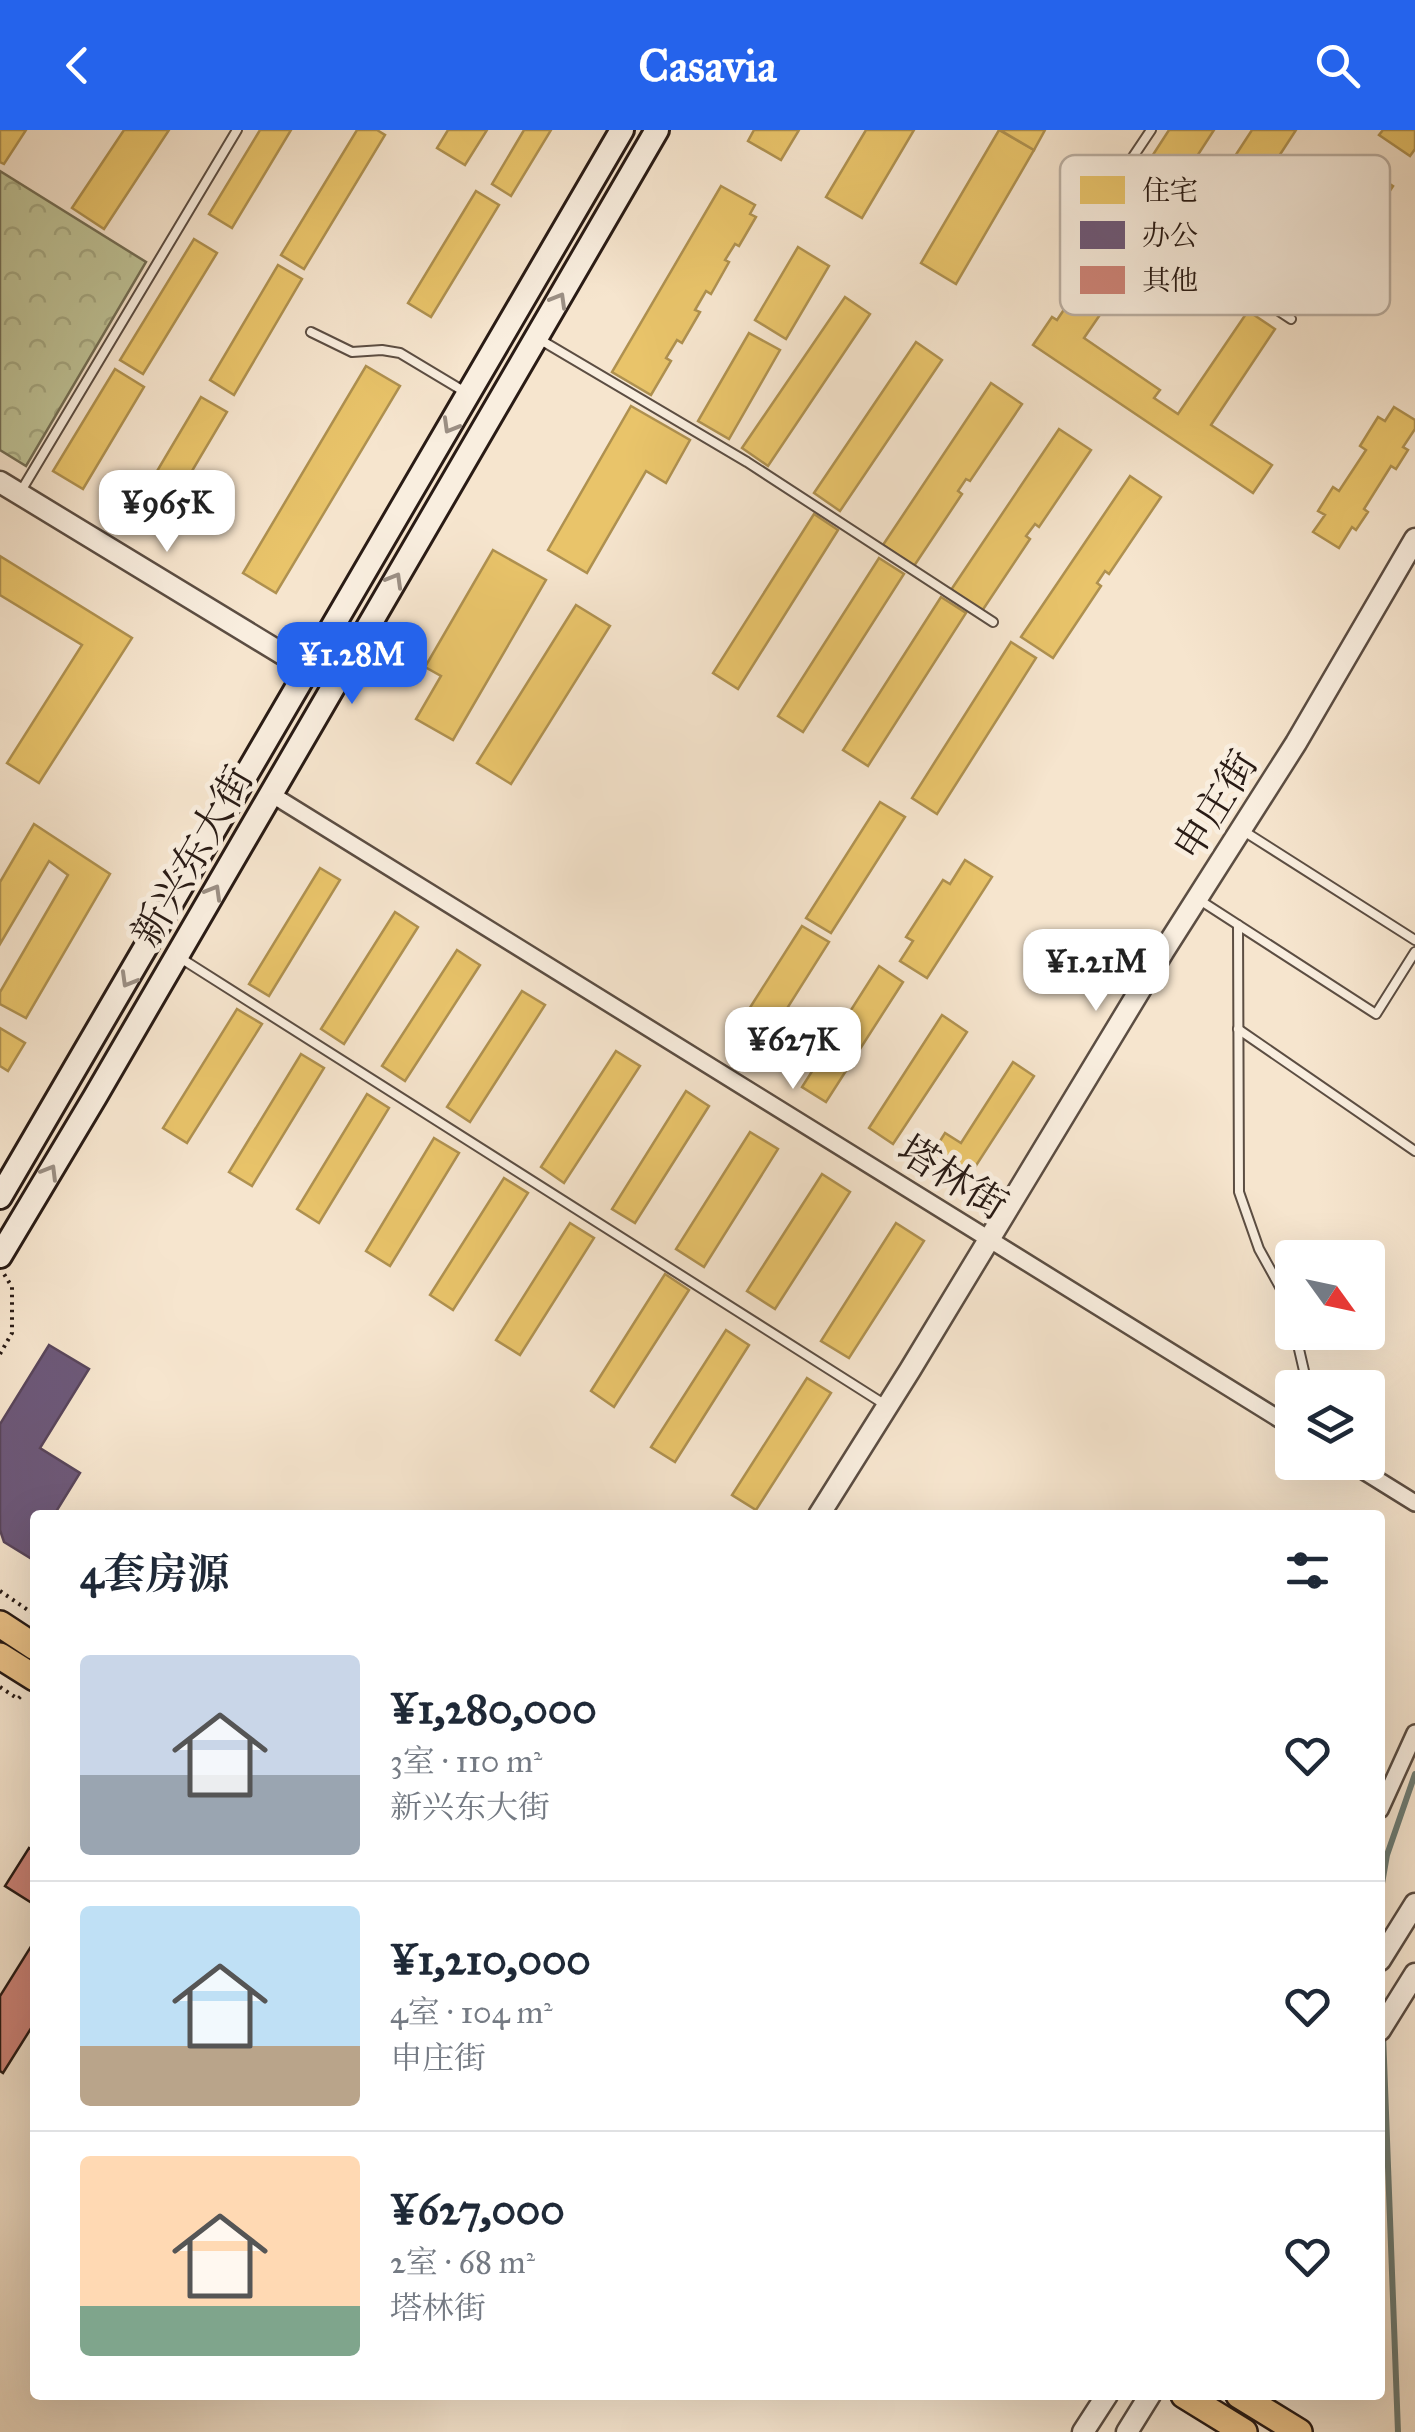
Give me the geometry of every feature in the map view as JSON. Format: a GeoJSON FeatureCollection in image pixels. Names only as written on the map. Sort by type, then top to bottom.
{"type":"FeatureCollection","features":[{"type":"Feature","properties":{"kind":"main road","name":"新兴东大街"},"geometry":{"type":"LineString","coordinates":[[0,1197],[622,130]]}},
{"type":"Feature","properties":{"kind":"main road","name":"新兴东大街"},"geometry":{"type":"LineString","coordinates":[[0,1256],[657,130]]}},
{"type":"Feature","properties":{"kind":"main road"},"geometry":{"type":"LineString","coordinates":[[0,1624],[30,1643]]}},
{"type":"Feature","properties":{"kind":"main road"},"geometry":{"type":"LineString","coordinates":[[0,1656],[30,1675]]}},
{"type":"Feature","properties":{"kind":"main road"},"geometry":{"type":"LineString","coordinates":[[1192,2400],[1244,2432]]}},
{"type":"Feature","properties":{"kind":"main road"},"geometry":{"type":"LineString","coordinates":[[1247,2400],[1299,2432]]}},
{"type":"Feature","properties":{"kind":"street"},"geometry":{"type":"LineString","coordinates":[[0,482],[308,670]]}},
{"type":"Feature","properties":{"kind":"street","name":"申庄街"},"geometry":{"type":"LineString","coordinates":[[822,1510],[1296,743],[1415,539]]}},
{"type":"Feature","properties":{"kind":"street","name":"塔林街"},"geometry":{"type":"LineString","coordinates":[[271,794],[1275,1417]]}},
{"type":"Feature","properties":{"kind":"street"},"geometry":{"type":"LineString","coordinates":[[1380,1480],[1414,1500]]}},
{"type":"Feature","properties":{"kind":"street"},"geometry":{"type":"LineString","coordinates":[[1385,1799],[1415,1733]]}},
{"type":"Feature","properties":{"kind":"street"},"geometry":{"type":"LineString","coordinates":[[1385,1952],[1409,1914]]}},
{"type":"Feature","properties":{"kind":"street"},"geometry":{"type":"LineString","coordinates":[[1385,2022],[1412,1980]]}},
{"type":"Feature","properties":{"kind":"street"},"geometry":{"type":"LineString","coordinates":[[1084,2432],[1104,2400]]}},
{"type":"Feature","properties":{"kind":"street"},"geometry":{"type":"LineString","coordinates":[[1127,2432],[1147,2400]]}},
{"type":"Feature","properties":{"kind":"lane"},"geometry":{"type":"LineString","coordinates":[[19,494],[236,130]]}},
{"type":"Feature","properties":{"kind":"lane"},"geometry":{"type":"LineString","coordinates":[[1134,155],[1150,130]]}},
{"type":"Feature","properties":{"kind":"lane"},"geometry":{"type":"LineString","coordinates":[[1284,315],[1290,319]]}},
{"type":"Feature","properties":{"kind":"lane"},"geometry":{"type":"LineString","coordinates":[[311,332],[352,352],[400,353],[468,394]]}},
{"type":"Feature","properties":{"kind":"lane"},"geometry":{"type":"LineString","coordinates":[[536,338],[747,462],[993,622]]}},
{"type":"Feature","properties":{"kind":"lane"},"geometry":{"type":"LineString","coordinates":[[1241,829],[1415,940]]}},
{"type":"Feature","properties":{"kind":"lane"},"geometry":{"type":"LineString","coordinates":[[1197,898],[1376,1014],[1415,952]]}},
{"type":"Feature","properties":{"kind":"lane"},"geometry":{"type":"LineString","coordinates":[[1238,925],[1239,1192],[1275,1277]]}},
{"type":"Feature","properties":{"kind":"lane"},"geometry":{"type":"LineString","coordinates":[[177,956],[888,1406]]}},
{"type":"Feature","properties":{"kind":"lane"},"geometry":{"type":"LineString","coordinates":[[1238,1029],[1415,1151]]}},
{"type":"Feature","properties":{"kind":"path"},"geometry":{"type":"LineString","coordinates":[[0,1268],[12,1286],[12,1334],[0,1354]]}},
{"type":"Feature","properties":{"kind":"path"},"geometry":{"type":"LineString","coordinates":[[0,1591],[30,1612]]}},
{"type":"Feature","properties":{"kind":"green space"},"geometry":{"type":"Polygon","coordinates":[[[0,171],[146,262],[26,466],[0,450],[0,171]]]}},
{"type":"Feature","properties":{"kind":"building: 住宅"},"geometry":{"type":"Polygon","coordinates":[[[0,130],[26,130],[4,164],[0,162],[0,130]]]}},
{"type":"Feature","properties":{"kind":"building: 住宅"},"geometry":{"type":"Polygon","coordinates":[[[124,130],[169,130],[104,229],[72,208],[124,130]]]}},
{"type":"Feature","properties":{"kind":"building: 住宅"},"geometry":{"type":"Polygon","coordinates":[[[260,130],[291,130],[232,228],[209,214],[260,130]]]}},
{"type":"Feature","properties":{"kind":"building: 住宅"},"geometry":{"type":"Polygon","coordinates":[[[357,130],[377,130],[385,135],[304,269],[281,255],[357,130]]]}},
{"type":"Feature","properties":{"kind":"building: 住宅"},"geometry":{"type":"Polygon","coordinates":[[[448,130],[487,130],[465,165],[437,148],[448,130]]]}},
{"type":"Feature","properties":{"kind":"building: 住宅"},"geometry":{"type":"Polygon","coordinates":[[[524,130],[551,130],[511,196],[492,184],[524,130]]]}},
{"type":"Feature","properties":{"kind":"building: 住宅"},"geometry":{"type":"Polygon","coordinates":[[[754,130],[799,130],[781,160],[748,141],[754,130]]]}},
{"type":"Feature","properties":{"kind":"building: 住宅"},"geometry":{"type":"Polygon","coordinates":[[[866,130],[914,130],[862,218],[826,197],[866,130]]]}},
{"type":"Feature","properties":{"kind":"building: 住宅"},"geometry":{"type":"Polygon","coordinates":[[[999,130],[1034,150],[956,284],[921,263],[999,130]]]}},
{"type":"Feature","properties":{"kind":"building: 住宅"},"geometry":{"type":"Polygon","coordinates":[[[1000,130],[1045,130],[1034,150],[1000,130]]]}},
{"type":"Feature","properties":{"kind":"building: 住宅"},"geometry":{"type":"Polygon","coordinates":[[[1169,130],[1214,130],[1198,155],[1153,155],[1169,130]]]}},
{"type":"Feature","properties":{"kind":"building: 住宅"},"geometry":{"type":"Polygon","coordinates":[[[1252,130],[1296,130],[1280,155],[1236,155],[1252,130]]]}},
{"type":"Feature","properties":{"kind":"building: 住宅"},"geometry":{"type":"Polygon","coordinates":[[[1383,130],[1415,130],[1415,149],[1410,156],[1379,135],[1383,130]]]}},
{"type":"Feature","properties":{"kind":"building: 住宅"},"geometry":{"type":"Polygon","coordinates":[[[721,186],[755,205],[750,214],[756,217],[739,246],[735,244],[725,260],[729,262],[711,294],[706,291],[695,310],[700,312],[682,343],[677,340],[666,358],[671,361],[651,395],[612,372],[721,186]]]}},
{"type":"Feature","properties":{"kind":"building: 住宅"},"geometry":{"type":"Polygon","coordinates":[[[476,191],[499,205],[431,317],[408,303],[476,191]]]}},
{"type":"Feature","properties":{"kind":"building: 住宅"},"geometry":{"type":"Polygon","coordinates":[[[194,239],[217,253],[143,374],[120,360],[194,239]]]}},
{"type":"Feature","properties":{"kind":"building: 住宅"},"geometry":{"type":"Polygon","coordinates":[[[798,247],[829,266],[786,339],[755,320],[798,247]]]}},
{"type":"Feature","properties":{"kind":"building: 住宅"},"geometry":{"type":"Polygon","coordinates":[[[278,265],[302,279],[234,395],[210,380],[278,265]]]}},
{"type":"Feature","properties":{"kind":"building: 住宅"},"geometry":{"type":"Polygon","coordinates":[[[845,297],[870,314],[768,466],[742,448],[845,297]]]}},
{"type":"Feature","properties":{"kind":"building: 住宅"},"geometry":{"type":"Polygon","coordinates":[[[1060,315],[1100,315],[1084,338],[1160,390],[1154,398],[1178,414],[1245,315],[1254,315],[1275,329],[1211,425],[1272,465],[1253,493],[1033,345],[1052,317],[1057,320],[1060,315]]]}},
{"type":"Feature","properties":{"kind":"building: 住宅"},"geometry":{"type":"Polygon","coordinates":[[[749,333],[780,350],[729,439],[698,421],[749,333]]]}},
{"type":"Feature","properties":{"kind":"building: 住宅"},"geometry":{"type":"Polygon","coordinates":[[[916,342],[942,360],[840,511],[814,493],[916,342]]]}},
{"type":"Feature","properties":{"kind":"building: 住宅"},"geometry":{"type":"Polygon","coordinates":[[[366,366],[400,386],[276,593],[243,573],[366,366]]]}},
{"type":"Feature","properties":{"kind":"building: 住宅"},"geometry":{"type":"Polygon","coordinates":[[[115,369],[144,387],[83,489],[53,471],[115,369]]]}},
{"type":"Feature","properties":{"kind":"building: 住宅"},"geometry":{"type":"Polygon","coordinates":[[[991,383],[1022,404],[970,481],[966,479],[958,491],[962,494],[914,566],[883,545],[991,383]]]}},
{"type":"Feature","properties":{"kind":"building: 住宅"},"geometry":{"type":"Polygon","coordinates":[[[201,397],[227,412],[157,530],[131,515],[201,397]]]}},
{"type":"Feature","properties":{"kind":"building: 住宅"},"geometry":{"type":"Polygon","coordinates":[[[631,406],[690,440],[666,483],[646,471],[587,573],[548,550],[631,406]]]}},
{"type":"Feature","properties":{"kind":"building: 住宅"},"geometry":{"type":"Polygon","coordinates":[[[1394,407],[1415,420],[1415,429],[1403,447],[1408,450],[1396,469],[1391,466],[1364,509],[1368,512],[1356,530],[1352,527],[1339,548],[1313,532],[1325,515],[1318,511],[1333,487],[1339,491],[1366,450],[1360,446],[1378,417],[1385,421],[1394,407]]]}},
{"type":"Feature","properties":{"kind":"building: 住宅"},"geometry":{"type":"Polygon","coordinates":[[[1059,429],[1091,450],[1039,527],[1035,524],[1026,536],[1030,539],[982,611],[951,590],[1059,429]]]}},
{"type":"Feature","properties":{"kind":"building: 住宅"},"geometry":{"type":"Polygon","coordinates":[[[1130,476],[1161,497],[1109,574],[1105,571],[1097,583],[1101,586],[1053,658],[1021,637],[1130,476]]]}},
{"type":"Feature","properties":{"kind":"building: 住宅"},"geometry":{"type":"Polygon","coordinates":[[[814,514],[838,530],[738,689],[713,673],[814,514]]]}},
{"type":"Feature","properties":{"kind":"building: 住宅"},"geometry":{"type":"Polygon","coordinates":[[[493,550],[546,580],[453,740],[416,719],[441,676],[425,667],[493,550]]]}},
{"type":"Feature","properties":{"kind":"building: 住宅"},"geometry":{"type":"Polygon","coordinates":[[[0,556],[132,638],[39,783],[7,763],[82,645],[0,595],[0,556]]]}},
{"type":"Feature","properties":{"kind":"building: 住宅"},"geometry":{"type":"Polygon","coordinates":[[[879,558],[904,574],[803,732],[778,716],[879,558]]]}},
{"type":"Feature","properties":{"kind":"building: 住宅"},"geometry":{"type":"Polygon","coordinates":[[[941,597],[966,613],[868,766],[843,750],[941,597]]]}},
{"type":"Feature","properties":{"kind":"building: 住宅"},"geometry":{"type":"Polygon","coordinates":[[[576,605],[610,626],[511,784],[477,763],[576,605]]]}},
{"type":"Feature","properties":{"kind":"building: 住宅"},"geometry":{"type":"Polygon","coordinates":[[[1011,642],[1036,658],[937,814],[912,798],[1011,642]]]}},
{"type":"Feature","properties":{"kind":"building: 住宅"},"geometry":{"type":"Polygon","coordinates":[[[880,802],[905,817],[831,933],[806,918],[880,802]]]}},
{"type":"Feature","properties":{"kind":"building: 住宅"},"geometry":{"type":"Polygon","coordinates":[[[34,824],[110,874],[26,1018],[0,1004],[0,992],[68,875],[49,861],[0,944],[0,882],[34,824]]]}},
{"type":"Feature","properties":{"kind":"building: 住宅"},"geometry":{"type":"Polygon","coordinates":[[[965,860],[992,877],[927,978],[900,961],[913,941],[906,937],[943,880],[950,884],[965,860]]]}},
{"type":"Feature","properties":{"kind":"building: 住宅"},"geometry":{"type":"Polygon","coordinates":[[[320,868],[340,880],[269,996],[249,984],[320,868]]]}},
{"type":"Feature","properties":{"kind":"building: 住宅"},"geometry":{"type":"Polygon","coordinates":[[[395,912],[418,927],[344,1044],[321,1029],[395,912]]]}},
{"type":"Feature","properties":{"kind":"building: 住宅"},"geometry":{"type":"Polygon","coordinates":[[[802,926],[829,942],[757,1056],[730,1039],[802,926]]]}},
{"type":"Feature","properties":{"kind":"building: 住宅"},"geometry":{"type":"Polygon","coordinates":[[[457,950],[480,965],[405,1081],[382,1066],[457,950]]]}},
{"type":"Feature","properties":{"kind":"building: 住宅"},"geometry":{"type":"Polygon","coordinates":[[[879,966],[903,982],[826,1102],[802,1087],[879,966]]]}},
{"type":"Feature","properties":{"kind":"building: 住宅"},"geometry":{"type":"Polygon","coordinates":[[[522,991],[545,1005],[470,1122],[447,1107],[522,991]]]}},
{"type":"Feature","properties":{"kind":"building: 住宅"},"geometry":{"type":"Polygon","coordinates":[[[237,1009],[262,1024],[187,1143],[163,1128],[237,1009]]]}},
{"type":"Feature","properties":{"kind":"building: 住宅"},"geometry":{"type":"Polygon","coordinates":[[[942,1015],[967,1032],[893,1144],[869,1128],[942,1015]]]}},
{"type":"Feature","properties":{"kind":"building: 住宅"},"geometry":{"type":"Polygon","coordinates":[[[0,1028],[25,1043],[8,1071],[0,1066],[0,1028]]]}},
{"type":"Feature","properties":{"kind":"building: 住宅"},"geometry":{"type":"Polygon","coordinates":[[[616,1051],[640,1066],[564,1183],[541,1167],[616,1051]]]}},
{"type":"Feature","properties":{"kind":"building: 住宅"},"geometry":{"type":"Polygon","coordinates":[[[301,1054],[324,1068],[252,1186],[229,1172],[301,1054]]]}},
{"type":"Feature","properties":{"kind":"building: 住宅"},"geometry":{"type":"Polygon","coordinates":[[[1013,1062],[1034,1076],[966,1181],[930,1157],[945,1133],[961,1143],[1013,1062]]]}},
{"type":"Feature","properties":{"kind":"building: 住宅"},"geometry":{"type":"Polygon","coordinates":[[[686,1091],[709,1106],[635,1223],[612,1209],[686,1091]]]}},
{"type":"Feature","properties":{"kind":"building: 住宅"},"geometry":{"type":"Polygon","coordinates":[[[367,1094],[389,1108],[319,1223],[297,1209],[367,1094]]]}},
{"type":"Feature","properties":{"kind":"building: 住宅"},"geometry":{"type":"Polygon","coordinates":[[[750,1132],[778,1149],[704,1267],[676,1249],[750,1132]]]}},
{"type":"Feature","properties":{"kind":"building: 住宅"},"geometry":{"type":"Polygon","coordinates":[[[434,1138],[459,1153],[390,1266],[366,1251],[434,1138]]]}},
{"type":"Feature","properties":{"kind":"building: 住宅"},"geometry":{"type":"Polygon","coordinates":[[[822,1174],[850,1192],[775,1309],[747,1291],[822,1174]]]}},
{"type":"Feature","properties":{"kind":"building: 住宅"},"geometry":{"type":"Polygon","coordinates":[[[504,1178],[528,1193],[453,1310],[430,1295],[504,1178]]]}},
{"type":"Feature","properties":{"kind":"building: 住宅"},"geometry":{"type":"Polygon","coordinates":[[[570,1223],[594,1238],[520,1355],[496,1340],[570,1223]]]}},
{"type":"Feature","properties":{"kind":"building: 住宅"},"geometry":{"type":"Polygon","coordinates":[[[896,1223],[924,1241],[849,1358],[821,1341],[896,1223]]]}},
{"type":"Feature","properties":{"kind":"building: 住宅"},"geometry":{"type":"Polygon","coordinates":[[[665,1274],[689,1290],[614,1407],[591,1391],[665,1274]]]}},
{"type":"Feature","properties":{"kind":"building: 住宅"},"geometry":{"type":"Polygon","coordinates":[[[726,1330],[749,1345],[675,1462],[651,1447],[726,1330]]]}},
{"type":"Feature","properties":{"kind":"building: 住宅"},"geometry":{"type":"Polygon","coordinates":[[[807,1378],[831,1393],[756,1510],[732,1495],[807,1378]]]}},
{"type":"Feature","properties":{"kind":"building: 办公"},"geometry":{"type":"Polygon","coordinates":[[[49,1345],[89,1369],[40,1448],[80,1473],[57,1510],[30,1510],[30,1558],[4,1542],[0,1530],[0,1424],[49,1345]]]}},
{"type":"Feature","properties":{"kind":"building: 其他"},"geometry":{"type":"Polygon","coordinates":[[[29,1848],[30,1902],[5,1886],[29,1848]]]}},
{"type":"Feature","properties":{"kind":"building: 其他"},"geometry":{"type":"Polygon","coordinates":[[[30,1948],[30,2030],[3,2073],[0,2071],[0,1996],[30,1948]]]}},
{"type":"Feature","properties":{"kind":"waterway"},"geometry":{"type":"LineString","coordinates":[[1385,1866],[1415,1774]]}},
{"type":"Feature","properties":{"kind":"waterway"},"geometry":{"type":"LineString","coordinates":[[1385,2086],[1398,2432]]}}]}
